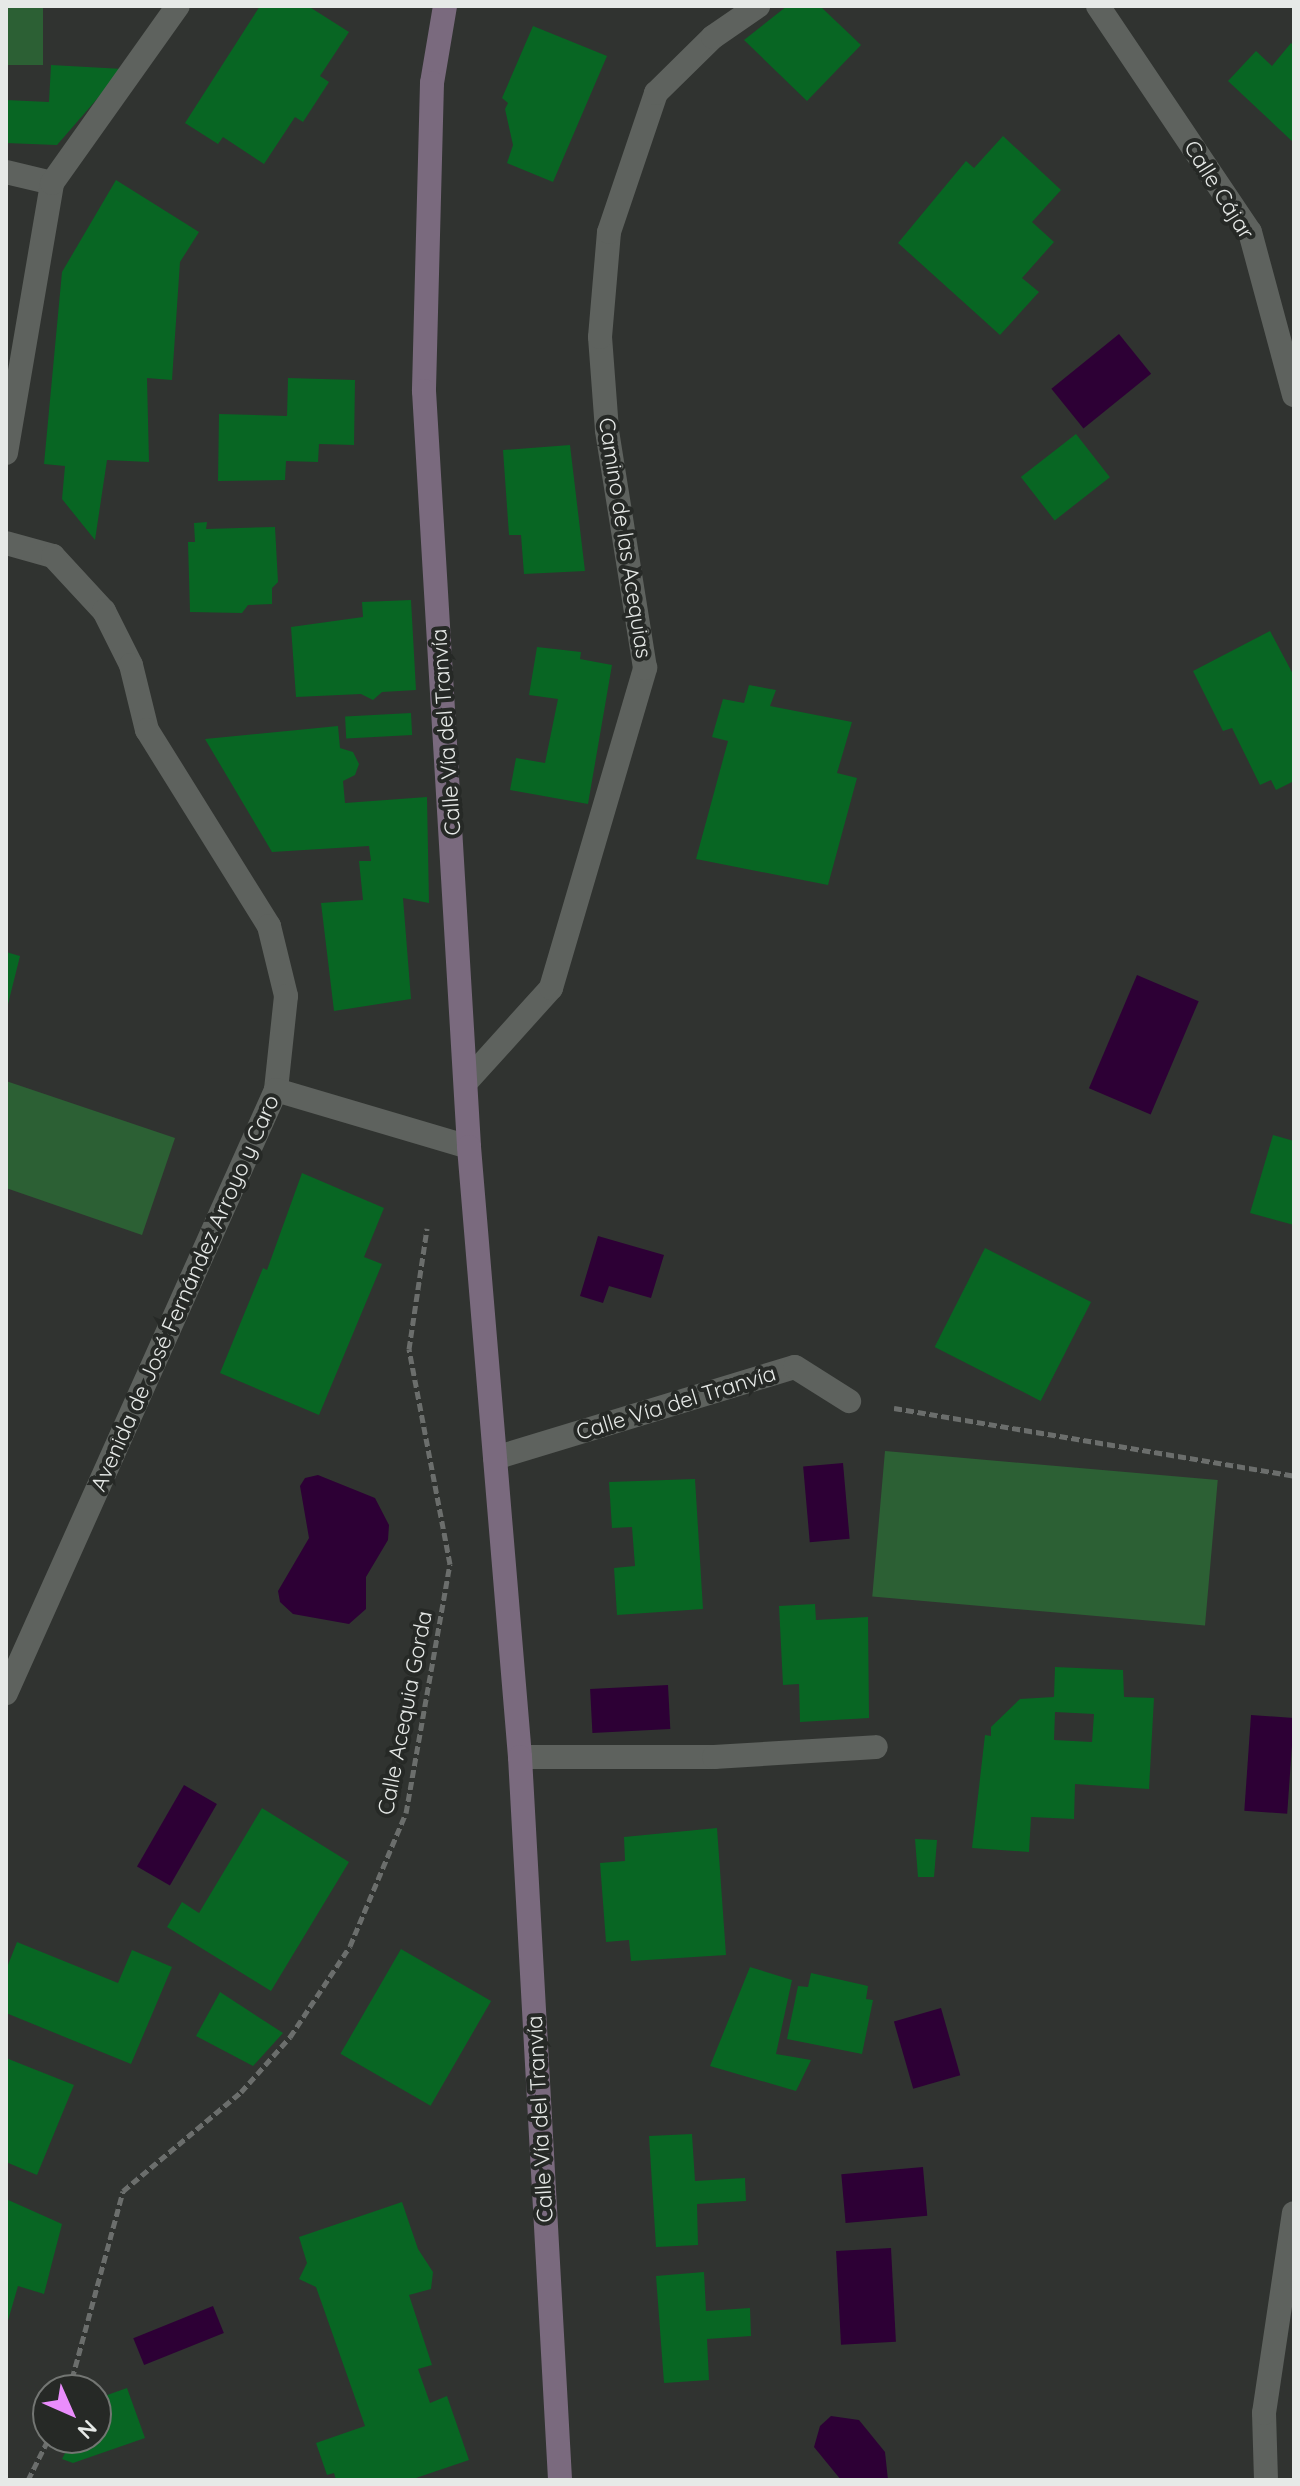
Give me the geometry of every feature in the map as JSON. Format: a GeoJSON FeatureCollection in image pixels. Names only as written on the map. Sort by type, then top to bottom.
{"type":"FeatureCollection","features":[{"type":"Feature","properties":{"kind":"street"},"geometry":{"type":"LineString","coordinates":[[6,453],[52,183],[178,6]]}},
{"type":"Feature","properties":{"kind":"street","name":"Calle Vía del Tranvía"},"geometry":{"type":"LineString","coordinates":[[445,6],[432,83],[424,391],[468,1080],[469,1147],[520,1757],[560,2480]]}},
{"type":"Feature","properties":{"kind":"street","name":"Camino de las Acequias"},"geometry":{"type":"LineString","coordinates":[[468,1080],[551,988],[645,668],[607,430],[600,337],[609,232],[656,93],[713,37],[758,6]]}},
{"type":"Feature","properties":{"kind":"street","name":"Calle Cájar"},"geometry":{"type":"LineString","coordinates":[[1098,6],[1250,232],[1294,395]]}},
{"type":"Feature","properties":{"kind":"street"},"geometry":{"type":"LineString","coordinates":[[6,172],[52,183]]}},
{"type":"Feature","properties":{"kind":"street","name":"Avenida de José Fernández Arroyo y Caro"},"geometry":{"type":"LineString","coordinates":[[6,543],[53,556],[104,611],[131,665],[147,730],[269,926],[286,996],[276,1090],[6,1693]]}},
{"type":"Feature","properties":{"kind":"street"},"geometry":{"type":"LineString","coordinates":[[276,1090],[469,1147]]}},
{"type":"Feature","properties":{"kind":"street","name":"Calle Vía del Tranvía"},"geometry":{"type":"LineString","coordinates":[[495,1458],[795,1367],[849,1401]]}},
{"type":"Feature","properties":{"kind":"street"},"geometry":{"type":"LineString","coordinates":[[520,1757],[714,1757],[876,1747]]}},
{"type":"Feature","properties":{"kind":"street"},"geometry":{"type":"LineString","coordinates":[[1266,2480],[1264,2413],[1294,2213]]}},
{"type":"Feature","properties":{"kind":"path","name":"Calle Acequia Gorda"},"geometry":{"type":"LineString","coordinates":[[73,2374],[123,2191],[241,2092],[290,2037],[350,1946],[406,1813],[450,1564],[409,1349],[429,1212]]}},
{"type":"Feature","properties":{"kind":"path"},"geometry":{"type":"LineString","coordinates":[[849,1401],[1294,1476]]}},
{"type":"Feature","properties":{"kind":"path"},"geometry":{"type":"LineString","coordinates":[[28,2480],[41,2454]]}},
{"type":"Feature","properties":{"kind":"green space"},"geometry":{"type":"Polygon","coordinates":[[[6,6],[43,6],[43,65],[6,65],[6,6]]]}},
{"type":"Feature","properties":{"kind":"green space"},"geometry":{"type":"Polygon","coordinates":[[[6,1081],[175,1138],[142,1235],[6,1188],[6,1081]]]}},
{"type":"Feature","properties":{"kind":"green space"},"geometry":{"type":"Polygon","coordinates":[[[885,1451],[1218,1480],[1205,1626],[872,1596],[885,1451]]]}},
{"type":"Feature","properties":{"kind":"shaded area"},"geometry":{"type":"Polygon","coordinates":[[[1119,334],[1151,374],[1083,428],[1051,389],[1119,334]]]}},
{"type":"Feature","properties":{"kind":"shaded area"},"geometry":{"type":"Polygon","coordinates":[[[1137,975],[1199,1001],[1151,1114],[1089,1088],[1137,975]]]}},
{"type":"Feature","properties":{"kind":"shaded area"},"geometry":{"type":"Polygon","coordinates":[[[598,1236],[664,1255],[651,1298],[609,1286],[603,1303],[580,1296],[598,1236]]]}},
{"type":"Feature","properties":{"kind":"shaded area"},"geometry":{"type":"Polygon","coordinates":[[[843,1463],[850,1539],[810,1542],[803,1466],[843,1463]]]}},
{"type":"Feature","properties":{"kind":"shaded area"},"geometry":{"type":"Polygon","coordinates":[[[318,1475],[375,1498],[389,1525],[388,1540],[366,1577],[366,1609],[349,1624],[293,1614],[280,1602],[278,1591],[309,1538],[300,1486],[305,1478],[318,1475]]]}},
{"type":"Feature","properties":{"kind":"shaded area"},"geometry":{"type":"Polygon","coordinates":[[[668,1685],[670,1729],[592,1733],[590,1689],[668,1685]]]}},
{"type":"Feature","properties":{"kind":"shaded area"},"geometry":{"type":"Polygon","coordinates":[[[1251,1715],[1294,1718],[1287,1814],[1244,1811],[1251,1715]]]}},
{"type":"Feature","properties":{"kind":"shaded area"},"geometry":{"type":"Polygon","coordinates":[[[184,1785],[217,1804],[170,1885],[137,1866],[184,1785]]]}},
{"type":"Feature","properties":{"kind":"shaded area"},"geometry":{"type":"Polygon","coordinates":[[[941,2008],[960,2075],[913,2089],[894,2022],[941,2008]]]}},
{"type":"Feature","properties":{"kind":"shaded area"},"geometry":{"type":"Polygon","coordinates":[[[923,2167],[927,2216],[846,2223],[841,2174],[923,2167]]]}},
{"type":"Feature","properties":{"kind":"shaded area"},"geometry":{"type":"Polygon","coordinates":[[[891,2248],[896,2342],[841,2345],[836,2251],[891,2248]]]}},
{"type":"Feature","properties":{"kind":"shaded area"},"geometry":{"type":"Polygon","coordinates":[[[213,2306],[224,2333],[144,2365],[133,2338],[213,2306]]]}},
{"type":"Feature","properties":{"kind":"shaded area"},"geometry":{"type":"Polygon","coordinates":[[[831,2416],[859,2420],[885,2452],[888,2480],[841,2480],[814,2447],[820,2426],[831,2416]]]}},
{"type":"Feature","properties":{"kind":"building"},"geometry":{"type":"Polygon","coordinates":[[[260,6],[308,6],[349,32],[320,76],[329,82],[303,122],[295,117],[264,164],[223,137],[218,144],[185,123],[260,6]]]}},
{"type":"Feature","properties":{"kind":"building"},"geometry":{"type":"Polygon","coordinates":[[[787,6],[820,6],[861,45],[807,101],[744,40],[787,6]]]}},
{"type":"Feature","properties":{"kind":"building"},"geometry":{"type":"Polygon","coordinates":[[[533,26],[607,56],[553,182],[507,163],[513,145],[505,109],[508,103],[502,98],[533,26]]]}},
{"type":"Feature","properties":{"kind":"building"},"geometry":{"type":"Polygon","coordinates":[[[1291,43],[1294,46],[1294,143],[1228,81],[1256,51],[1272,66],[1291,43]]]}},
{"type":"Feature","properties":{"kind":"building"},"geometry":{"type":"Polygon","coordinates":[[[51,65],[123,69],[57,145],[6,143],[6,100],[49,102],[51,65]]]}},
{"type":"Feature","properties":{"kind":"building"},"geometry":{"type":"Polygon","coordinates":[[[1003,136],[1061,190],[1032,222],[1054,242],[1022,278],[1039,292],[1000,335],[898,243],[966,161],[974,168],[1003,136]]]}},
{"type":"Feature","properties":{"kind":"building"},"geometry":{"type":"Polygon","coordinates":[[[116,180],[199,232],[180,262],[172,380],[147,378],[149,462],[107,460],[95,540],[62,499],[65,466],[44,464],[62,272],[116,180]]]}},
{"type":"Feature","properties":{"kind":"building"},"geometry":{"type":"Polygon","coordinates":[[[288,378],[355,380],[354,445],[319,444],[318,462],[286,461],[285,480],[218,481],[219,414],[287,416],[288,378]]]}},
{"type":"Feature","properties":{"kind":"building"},"geometry":{"type":"Polygon","coordinates":[[[1076,434],[1110,477],[1055,520],[1021,477],[1076,434]]]}},
{"type":"Feature","properties":{"kind":"building"},"geometry":{"type":"Polygon","coordinates":[[[570,445],[585,571],[524,574],[521,535],[509,535],[503,450],[570,445]]]}},
{"type":"Feature","properties":{"kind":"building"},"geometry":{"type":"Polygon","coordinates":[[[207,522],[206,529],[275,527],[278,582],[272,588],[272,604],[248,605],[242,613],[190,612],[188,542],[195,542],[194,523],[207,522]]]}},
{"type":"Feature","properties":{"kind":"building"},"geometry":{"type":"Polygon","coordinates":[[[411,600],[416,690],[382,692],[373,700],[361,694],[296,697],[291,627],[363,617],[362,602],[411,600]]]}},
{"type":"Feature","properties":{"kind":"building"},"geometry":{"type":"Polygon","coordinates":[[[1270,631],[1294,676],[1294,781],[1276,790],[1271,780],[1260,785],[1232,728],[1223,731],[1193,671],[1270,631]]]}},
{"type":"Feature","properties":{"kind":"building"},"geometry":{"type":"Polygon","coordinates":[[[537,647],[581,652],[580,659],[612,665],[588,804],[510,790],[516,758],[545,763],[558,699],[529,695],[537,647]]]}},
{"type":"Feature","properties":{"kind":"building"},"geometry":{"type":"Polygon","coordinates":[[[749,685],[776,690],[770,706],[852,722],[837,773],[857,778],[828,885],[696,859],[728,741],[712,737],[723,699],[744,703],[749,685]]]}},
{"type":"Feature","properties":{"kind":"building"},"geometry":{"type":"Polygon","coordinates":[[[411,713],[412,735],[346,738],[345,716],[411,713]]]}},
{"type":"Feature","properties":{"kind":"building"},"geometry":{"type":"Polygon","coordinates":[[[338,726],[340,748],[353,752],[359,764],[355,775],[343,781],[345,803],[427,797],[429,903],[403,898],[411,999],[334,1011],[321,903],[363,900],[359,861],[371,861],[369,846],[272,852],[205,739],[338,726]]]}},
{"type":"Feature","properties":{"kind":"building"},"geometry":{"type":"Polygon","coordinates":[[[6,952],[20,956],[7,1008],[6,1008],[6,952]]]}},
{"type":"Feature","properties":{"kind":"building"},"geometry":{"type":"Polygon","coordinates":[[[1273,1135],[1294,1141],[1294,1225],[1250,1213],[1273,1135]]]}},
{"type":"Feature","properties":{"kind":"building"},"geometry":{"type":"Polygon","coordinates":[[[302,1173],[384,1208],[364,1257],[382,1264],[319,1415],[220,1373],[263,1268],[267,1270],[302,1173]]]}},
{"type":"Feature","properties":{"kind":"building"},"geometry":{"type":"Polygon","coordinates":[[[985,1248],[1091,1302],[1041,1401],[935,1347],[985,1248]]]}},
{"type":"Feature","properties":{"kind":"building"},"geometry":{"type":"Polygon","coordinates":[[[695,1479],[703,1609],[617,1615],[614,1568],[635,1566],[632,1527],[612,1528],[609,1482],[695,1479]]]}},
{"type":"Feature","properties":{"kind":"building"},"geometry":{"type":"Polygon","coordinates":[[[815,1604],[816,1620],[868,1617],[869,1718],[800,1722],[799,1684],[783,1685],[779,1606],[815,1604]]]}},
{"type":"Feature","properties":{"kind":"building"},"geometry":{"type":"Polygon","coordinates":[[[1055,1667],[1123,1670],[1124,1697],[1154,1698],[1149,1789],[1075,1784],[1074,1819],[1031,1817],[1029,1852],[972,1848],[985,1735],[991,1736],[991,1727],[1020,1699],[1054,1697],[1055,1667]],[[1055,1712],[1054,1740],[1092,1742],[1094,1714],[1055,1712]]]}},
{"type":"Feature","properties":{"kind":"building"},"geometry":{"type":"Polygon","coordinates":[[[262,1808],[349,1862],[271,1991],[167,1927],[182,1902],[199,1913],[262,1808]]]}},
{"type":"Feature","properties":{"kind":"building"},"geometry":{"type":"Polygon","coordinates":[[[717,1828],[726,1955],[631,1961],[629,1940],[606,1942],[600,1863],[625,1861],[624,1837],[717,1828]]]}},
{"type":"Feature","properties":{"kind":"building"},"geometry":{"type":"Polygon","coordinates":[[[915,1839],[937,1840],[934,1877],[918,1877],[915,1839]]]}},
{"type":"Feature","properties":{"kind":"building"},"geometry":{"type":"Polygon","coordinates":[[[17,1942],[118,1983],[132,1950],[172,1967],[131,2064],[6,2013],[6,1970],[17,1942]]]}},
{"type":"Feature","properties":{"kind":"building"},"geometry":{"type":"Polygon","coordinates":[[[401,1949],[491,2001],[431,2106],[340,2054],[401,1949]]]}},
{"type":"Feature","properties":{"kind":"building"},"geometry":{"type":"Polygon","coordinates":[[[750,1967],[792,1980],[776,2054],[811,2060],[796,2091],[710,2066],[750,1967]]]}},
{"type":"Feature","properties":{"kind":"building"},"geometry":{"type":"Polygon","coordinates":[[[811,1973],[868,1986],[866,1999],[873,2000],[862,2054],[787,2039],[798,1986],[808,1987],[811,1973]]]}},
{"type":"Feature","properties":{"kind":"building"},"geometry":{"type":"Polygon","coordinates":[[[220,1992],[283,2033],[253,2066],[196,2036],[220,1992]]]}},
{"type":"Feature","properties":{"kind":"building"},"geometry":{"type":"Polygon","coordinates":[[[6,2058],[74,2085],[37,2175],[6,2162],[6,2058]]]}},
{"type":"Feature","properties":{"kind":"building"},"geometry":{"type":"Polygon","coordinates":[[[692,2134],[695,2181],[745,2178],[746,2201],[697,2204],[698,2245],[656,2247],[649,2136],[692,2134]]]}},
{"type":"Feature","properties":{"kind":"building"},"geometry":{"type":"Polygon","coordinates":[[[6,2199],[62,2224],[44,2294],[18,2286],[7,2324],[6,2199]]]}},
{"type":"Feature","properties":{"kind":"building"},"geometry":{"type":"Polygon","coordinates":[[[402,2202],[418,2249],[433,2272],[431,2289],[409,2295],[432,2365],[418,2369],[430,2403],[447,2396],[469,2460],[410,2480],[336,2480],[334,2473],[327,2475],[316,2443],[365,2426],[316,2287],[299,2279],[307,2263],[299,2237],[402,2202]]]}},
{"type":"Feature","properties":{"kind":"building"},"geometry":{"type":"Polygon","coordinates":[[[704,2272],[706,2311],[750,2308],[751,2336],[707,2339],[709,2380],[664,2383],[656,2276],[704,2272]]]}},
{"type":"Feature","properties":{"kind":"building"},"geometry":{"type":"Polygon","coordinates":[[[127,2388],[145,2438],[112,2449],[112,2393],[127,2388]]]}},
{"type":"Feature","properties":{"kind":"building"},"geometry":{"type":"Polygon","coordinates":[[[65,2454],[99,2454],[73,2463],[62,2459],[65,2454]]]}}]}
